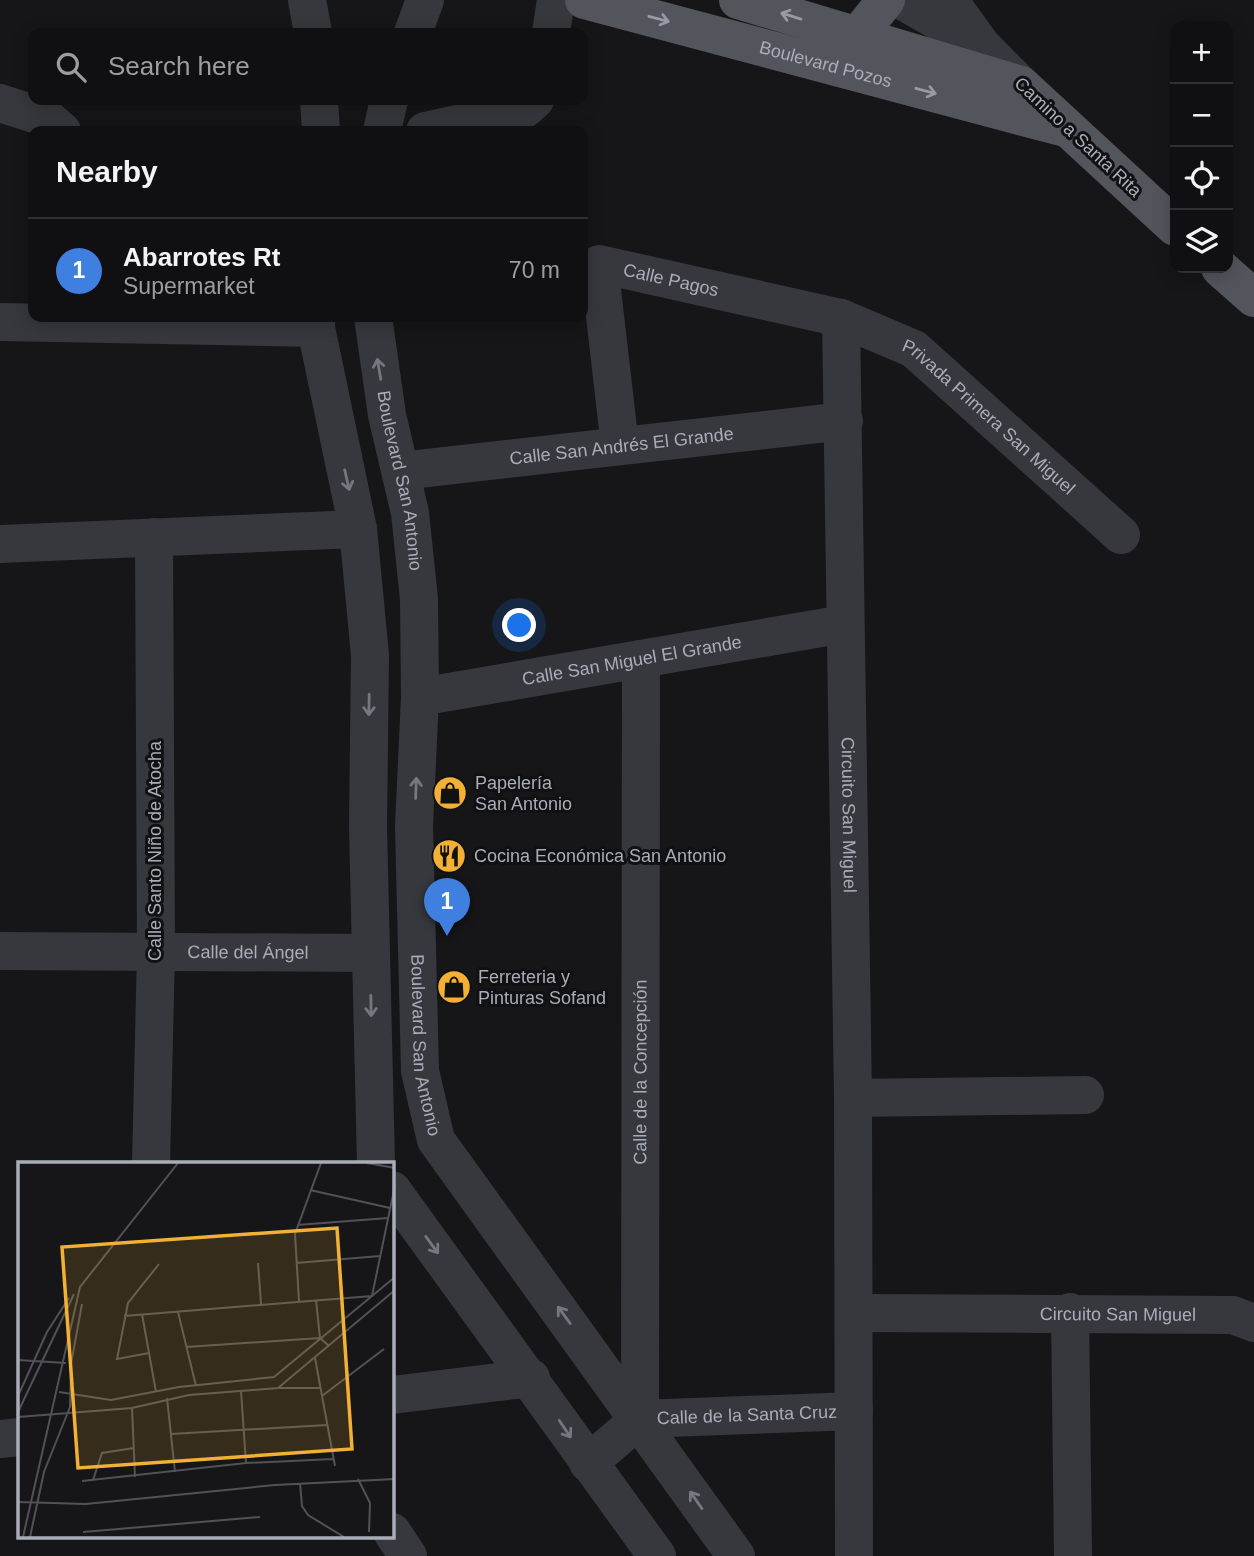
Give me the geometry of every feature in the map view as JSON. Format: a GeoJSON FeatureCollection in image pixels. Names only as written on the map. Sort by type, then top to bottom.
{"type":"FeatureCollection","features":[{"type":"Feature","properties":{"kind":"main road","name":"Boulevard Pozos"},"geometry":{"type":"LineString","coordinates":[[582,0],[1066,128]]}},
{"type":"Feature","properties":{"kind":"main road","name":"Boulevard Pozos"},"geometry":{"type":"LineString","coordinates":[[738,0],[1021,85]]}},
{"type":"Feature","properties":{"kind":"main road"},"geometry":{"type":"LineString","coordinates":[[810,60],[857,36],[886,0]]}},
{"type":"Feature","properties":{"kind":"main road","name":"Camino a Santa Rita"},"geometry":{"type":"LineString","coordinates":[[1021,85],[1170,222]]}},
{"type":"Feature","properties":{"kind":"main road"},"geometry":{"type":"LineString","coordinates":[[1225,273],[1254,299]]}},
{"type":"Feature","properties":{"kind":"street"},"geometry":{"type":"LineString","coordinates":[[307,0],[312,28]]}},
{"type":"Feature","properties":{"kind":"street"},"geometry":{"type":"LineString","coordinates":[[415,28],[425,0]]}},
{"type":"Feature","properties":{"kind":"street"},"geometry":{"type":"LineString","coordinates":[[556,28],[582,0]]}},
{"type":"Feature","properties":{"kind":"street","name":"Camino a Santa Rita"},"geometry":{"type":"LineString","coordinates":[[901,0],[982,46]]}},
{"type":"Feature","properties":{"kind":"street","name":"Camino a Santa Rita"},"geometry":{"type":"LineString","coordinates":[[949,0],[982,46],[1021,85]]}},
{"type":"Feature","properties":{"kind":"street"},"geometry":{"type":"LineString","coordinates":[[0,103],[47,118],[56,126]]}},
{"type":"Feature","properties":{"kind":"street"},"geometry":{"type":"LineString","coordinates":[[320,105],[321,126]]}},
{"type":"Feature","properties":{"kind":"street"},"geometry":{"type":"LineString","coordinates":[[383,126],[388,105]]}},
{"type":"Feature","properties":{"kind":"street"},"geometry":{"type":"LineString","coordinates":[[448,126],[524,109],[529,105]]}},
{"type":"Feature","properties":{"kind":"street","name":"Calle Pagos"},"geometry":{"type":"LineString","coordinates":[[620,446],[599,264],[841,318]]}},
{"type":"Feature","properties":{"kind":"street","name":"Circuito San Miguel"},"geometry":{"type":"LineString","coordinates":[[841,318],[853,1098],[854,1556]]}},
{"type":"Feature","properties":{"kind":"street","name":"Privada Primera San Miguel"},"geometry":{"type":"LineString","coordinates":[[841,318],[914,349],[1121,536]]}},
{"type":"Feature","properties":{"kind":"street"},"geometry":{"type":"LineString","coordinates":[[0,322],[28,322]]}},
{"type":"Feature","properties":{"kind":"street"},"geometry":{"type":"LineString","coordinates":[[316,322],[334,425],[358,529],[370,655],[370,953],[379,1162]]}},
{"type":"Feature","properties":{"kind":"street","name":"Boulevard San Antonio"},"geometry":{"type":"LineString","coordinates":[[374,322],[387,415],[410,513],[419,599],[420,697],[414,826],[421,1070],[436,1140],[640,1419],[736,1556]]}},
{"type":"Feature","properties":{"kind":"street"},"geometry":{"type":"LineString","coordinates":[[334,425],[387,415]]}},
{"type":"Feature","properties":{"kind":"street","name":"Calle San Andrés El Grande"},"geometry":{"type":"LineString","coordinates":[[401,471],[844,421]]}},
{"type":"Feature","properties":{"kind":"street"},"geometry":{"type":"LineString","coordinates":[[0,544],[358,529]]}},
{"type":"Feature","properties":{"kind":"street","name":"Calle Santo Niño de Atocha"},"geometry":{"type":"LineString","coordinates":[[151,1162],[156,952],[154,537]]}},
{"type":"Feature","properties":{"kind":"street","name":"Calle San Miguel El Grande"},"geometry":{"type":"LineString","coordinates":[[420,697],[844,624]]}},
{"type":"Feature","properties":{"kind":"street","name":"Calle de la Concepción"},"geometry":{"type":"LineString","coordinates":[[640,659],[640,1419]]}},
{"type":"Feature","properties":{"kind":"street"},"geometry":{"type":"LineString","coordinates":[[368,827],[414,826]]}},
{"type":"Feature","properties":{"kind":"street","name":"Calle del Ángel"},"geometry":{"type":"LineString","coordinates":[[0,951],[370,953]]}},
{"type":"Feature","properties":{"kind":"street"},"geometry":{"type":"LineString","coordinates":[[853,1098],[1085,1095]]}},
{"type":"Feature","properties":{"kind":"street"},"geometry":{"type":"LineString","coordinates":[[394,1191],[657,1556]]}},
{"type":"Feature","properties":{"kind":"street"},"geometry":{"type":"LineString","coordinates":[[1070,1312],[1073,1556]]}},
{"type":"Feature","properties":{"kind":"street","name":"Circuito San Miguel"},"geometry":{"type":"LineString","coordinates":[[854,1313],[1070,1312],[1233,1315],[1254,1323]]}},
{"type":"Feature","properties":{"kind":"street"},"geometry":{"type":"LineString","coordinates":[[394,1395],[531,1378]]}},
{"type":"Feature","properties":{"kind":"street","name":"Calle de la Santa Cruz"},"geometry":{"type":"LineString","coordinates":[[640,1419],[854,1411]]}},
{"type":"Feature","properties":{"kind":"street"},"geometry":{"type":"LineString","coordinates":[[588,1463],[640,1419]]}},
{"type":"Feature","properties":{"kind":"street"},"geometry":{"type":"LineString","coordinates":[[0,1439],[18,1437]]}},
{"type":"Feature","properties":{"kind":"street"},"geometry":{"type":"LineString","coordinates":[[394,1535],[408,1556]]}},
{"type":"Feature","properties":{"kind":"place","name":"Papelería San Antonio"},"geometry":{"type":"Point","coordinates":[450,793]}},
{"type":"Feature","properties":{"kind":"place","name":"Cocina Económica San Antonio"},"geometry":{"type":"Point","coordinates":[449,856]}},
{"type":"Feature","properties":{"kind":"place","name":"Abarrotes Rt"},"geometry":{"type":"Point","coordinates":[447,936]}},
{"type":"Feature","properties":{"kind":"place","name":"Ferreteria y Pinturas Sofand"},"geometry":{"type":"Point","coordinates":[454,987]}}]}
